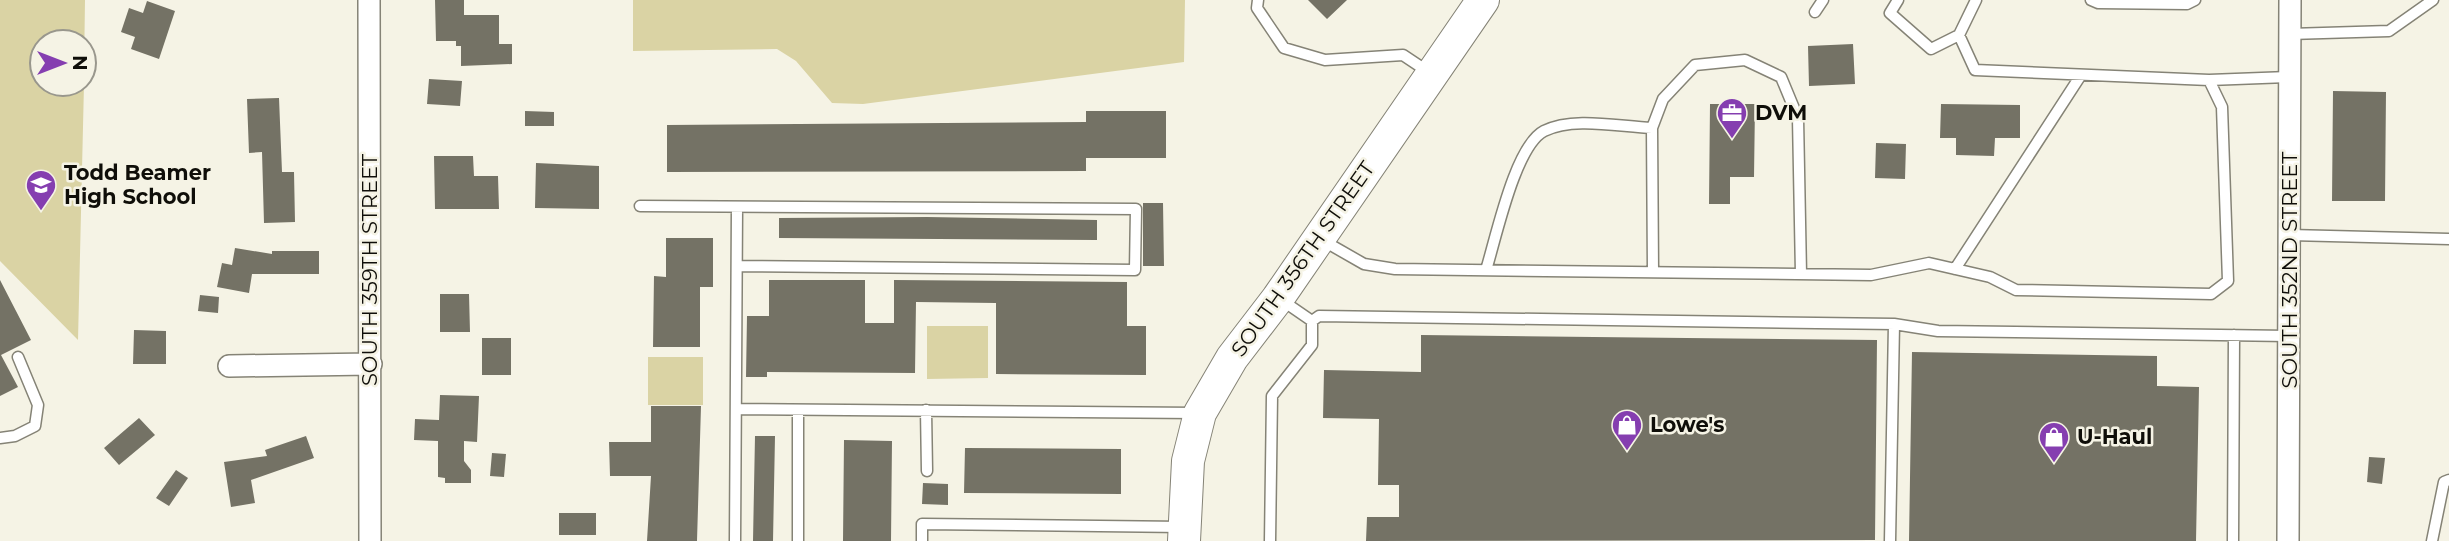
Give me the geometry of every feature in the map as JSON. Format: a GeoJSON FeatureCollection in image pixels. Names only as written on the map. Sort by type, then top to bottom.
{"type":"FeatureCollection","features":[{"type":"Feature","properties":{"kind":"main road","name":"SOUTH 356TH STREET"},"geometry":{"type":"LineString","coordinates":[[1184,534],[1188,461],[1200,412],[1232,358],[1278,298],[1483,0]]}},
{"type":"Feature","properties":{"kind":"street","name":"SOUTH 359TH STREET"},"geometry":{"type":"LineString","coordinates":[[369,0],[369,541]]}},
{"type":"Feature","properties":{"kind":"street","name":"SOUTH 352ND STREET"},"geometry":{"type":"LineString","coordinates":[[2288,541],[2290,0]]}},
{"type":"Feature","properties":{"kind":"street"},"geometry":{"type":"LineString","coordinates":[[229,366],[370,364]]}},
{"type":"Feature","properties":{"kind":"lane"},"geometry":{"type":"LineString","coordinates":[[1258,0],[1257,8],[1284,48],[1325,61],[1404,55],[1433,75]]}},
{"type":"Feature","properties":{"kind":"lane"},"geometry":{"type":"LineString","coordinates":[[1815,12],[1823,0]]}},
{"type":"Feature","properties":{"kind":"lane"},"geometry":{"type":"LineString","coordinates":[[1898,0],[1890,13],[1931,49],[1959,35],[1976,0]]}},
{"type":"Feature","properties":{"kind":"lane"},"geometry":{"type":"LineString","coordinates":[[2091,0],[2098,3],[2187,4],[2195,0]]}},
{"type":"Feature","properties":{"kind":"lane"},"geometry":{"type":"LineString","coordinates":[[2291,34],[2389,31],[2433,0]]}},
{"type":"Feature","properties":{"kind":"lane"},"geometry":{"type":"LineString","coordinates":[[1959,35],[1975,70],[2210,80],[2291,78]]}},
{"type":"Feature","properties":{"kind":"lane"},"geometry":{"type":"LineString","coordinates":[[1653,272],[1652,128],[1662,99],[1695,65],[1745,60],[1781,78],[1798,118],[1801,274]]}},
{"type":"Feature","properties":{"kind":"lane"},"geometry":{"type":"LineString","coordinates":[[1955,268],[2081,75]]}},
{"type":"Feature","properties":{"kind":"lane"},"geometry":{"type":"LineString","coordinates":[[1319,238],[1364,264],[1395,269],[1871,275],[1929,263],[1990,277],[2016,290],[2211,294],[2228,281],[2222,107],[2210,80]]}},
{"type":"Feature","properties":{"kind":"lane"},"geometry":{"type":"LineString","coordinates":[[1486,270],[1523,155],[1543,132],[1574,124],[1652,128]]}},
{"type":"Feature","properties":{"kind":"lane"},"geometry":{"type":"LineString","coordinates":[[640,206],[1136,209],[1135,270],[737,267]]}},
{"type":"Feature","properties":{"kind":"lane"},"geometry":{"type":"LineString","coordinates":[[735,541],[737,206]]}},
{"type":"Feature","properties":{"kind":"lane"},"geometry":{"type":"LineString","coordinates":[[2290,235],[2449,239]]}},
{"type":"Feature","properties":{"kind":"lane"},"geometry":{"type":"LineString","coordinates":[[1278,298],[1312,321]]}},
{"type":"Feature","properties":{"kind":"lane"},"geometry":{"type":"LineString","coordinates":[[1312,321],[1319,316],[1894,324],[1938,331],[2289,336]]}},
{"type":"Feature","properties":{"kind":"lane"},"geometry":{"type":"LineString","coordinates":[[1270,541],[1272,396],[1312,345],[1312,321]]}},
{"type":"Feature","properties":{"kind":"lane"},"geometry":{"type":"LineString","coordinates":[[1890,541],[1894,324]]}},
{"type":"Feature","properties":{"kind":"lane"},"geometry":{"type":"LineString","coordinates":[[2233,541],[2234,335]]}},
{"type":"Feature","properties":{"kind":"lane"},"geometry":{"type":"LineString","coordinates":[[0,438],[15,436],[35,426],[38,405],[18,357]]}},
{"type":"Feature","properties":{"kind":"lane"},"geometry":{"type":"LineString","coordinates":[[736,409],[1200,412]]}},
{"type":"Feature","properties":{"kind":"lane"},"geometry":{"type":"LineString","coordinates":[[797,541],[798,410]]}},
{"type":"Feature","properties":{"kind":"lane"},"geometry":{"type":"LineString","coordinates":[[926,411],[927,471]]}},
{"type":"Feature","properties":{"kind":"lane"},"geometry":{"type":"LineString","coordinates":[[2431,541],[2444,482],[2449,480]]}},
{"type":"Feature","properties":{"kind":"lane"},"geometry":{"type":"LineString","coordinates":[[922,541],[922,524],[1184,534]]}},
{"type":"Feature","properties":{"kind":"shaded area"},"geometry":{"type":"Polygon","coordinates":[[[0,0],[85,0],[85,28],[28,28],[28,98],[84,98],[78,340],[0,261],[0,0]]]}},
{"type":"Feature","properties":{"kind":"shaded area"},"geometry":{"type":"Polygon","coordinates":[[[633,0],[1185,0],[1184,62],[863,104],[832,103],[796,61],[777,49],[633,51],[633,0]]]}},
{"type":"Feature","properties":{"kind":"shaded area"},"geometry":{"type":"Polygon","coordinates":[[[927,326],[988,326],[988,378],[927,379],[927,326]]]}},
{"type":"Feature","properties":{"kind":"shaded area"},"geometry":{"type":"Polygon","coordinates":[[[648,357],[703,357],[703,405],[648,405],[648,357]]]}},
{"type":"Feature","properties":{"kind":"building"},"geometry":{"type":"Polygon","coordinates":[[[435,0],[464,0],[464,15],[499,15],[499,44],[512,44],[512,64],[461,66],[461,46],[456,46],[456,41],[436,41],[435,0]]]}},
{"type":"Feature","properties":{"kind":"building"},"geometry":{"type":"Polygon","coordinates":[[[1308,0],[1347,0],[1327,19],[1308,0]]]}},
{"type":"Feature","properties":{"kind":"building"},"geometry":{"type":"Polygon","coordinates":[[[147,1],[175,11],[159,59],[131,49],[135,37],[121,32],[129,8],[143,13],[147,1]]]}},
{"type":"Feature","properties":{"kind":"building"},"geometry":{"type":"Polygon","coordinates":[[[1853,44],[1855,84],[1809,86],[1808,46],[1853,44]]]}},
{"type":"Feature","properties":{"kind":"building"},"geometry":{"type":"Polygon","coordinates":[[[429,79],[462,81],[460,106],[427,104],[429,79]]]}},
{"type":"Feature","properties":{"kind":"building"},"geometry":{"type":"Polygon","coordinates":[[[2333,91],[2386,92],[2385,201],[2332,201],[2333,91]]]}},
{"type":"Feature","properties":{"kind":"building"},"geometry":{"type":"Polygon","coordinates":[[[279,98],[282,172],[294,172],[295,222],[264,223],[262,152],[249,153],[247,99],[279,98]]]}},
{"type":"Feature","properties":{"kind":"building","name":"DVM"},"geometry":{"type":"Polygon","coordinates":[[[1710,104],[1755,104],[1754,177],[1730,177],[1730,204],[1709,204],[1710,104]]]}},
{"type":"Feature","properties":{"kind":"building"},"geometry":{"type":"Polygon","coordinates":[[[1941,104],[2020,105],[2020,138],[1995,138],[1994,156],[1956,155],[1956,138],[1940,138],[1941,104]]]}},
{"type":"Feature","properties":{"kind":"building"},"geometry":{"type":"Polygon","coordinates":[[[525,111],[554,112],[554,126],[525,126],[525,111]]]}},
{"type":"Feature","properties":{"kind":"building"},"geometry":{"type":"Polygon","coordinates":[[[1086,111],[1166,111],[1166,158],[1086,158],[1086,171],[667,172],[667,125],[1086,122],[1086,111]]]}},
{"type":"Feature","properties":{"kind":"building"},"geometry":{"type":"Polygon","coordinates":[[[1876,143],[1906,144],[1905,179],[1875,178],[1876,143]]]}},
{"type":"Feature","properties":{"kind":"building"},"geometry":{"type":"Polygon","coordinates":[[[434,156],[473,156],[474,176],[498,176],[499,209],[435,209],[434,156]]]}},
{"type":"Feature","properties":{"kind":"building"},"geometry":{"type":"Polygon","coordinates":[[[536,163],[599,166],[599,209],[535,208],[536,163]]]}},
{"type":"Feature","properties":{"kind":"building"},"geometry":{"type":"Polygon","coordinates":[[[1143,203],[1163,203],[1164,266],[1143,266],[1143,203]]]}},
{"type":"Feature","properties":{"kind":"building"},"geometry":{"type":"Polygon","coordinates":[[[779,218],[1097,220],[1097,240],[779,238],[779,218]]]}},
{"type":"Feature","properties":{"kind":"building"},"geometry":{"type":"Polygon","coordinates":[[[666,238],[713,238],[713,287],[700,287],[700,347],[653,347],[654,276],[666,277],[666,238]]]}},
{"type":"Feature","properties":{"kind":"building"},"geometry":{"type":"Polygon","coordinates":[[[235,248],[272,254],[272,251],[319,251],[319,274],[252,274],[249,293],[217,287],[222,263],[232,265],[235,248]]]}},
{"type":"Feature","properties":{"kind":"building"},"geometry":{"type":"Polygon","coordinates":[[[0,280],[31,340],[1,355],[18,387],[0,396],[0,280]]]}},
{"type":"Feature","properties":{"kind":"building"},"geometry":{"type":"Polygon","coordinates":[[[769,280],[865,280],[865,323],[894,323],[894,280],[1127,282],[1127,326],[1146,326],[1146,375],[996,374],[996,303],[916,302],[915,373],[767,372],[767,377],[746,377],[747,316],[769,316],[769,280]]]}},
{"type":"Feature","properties":{"kind":"building"},"geometry":{"type":"Polygon","coordinates":[[[440,294],[469,294],[470,332],[440,332],[440,294]]]}},
{"type":"Feature","properties":{"kind":"building"},"geometry":{"type":"Polygon","coordinates":[[[200,295],[219,297],[218,313],[198,311],[200,295]]]}},
{"type":"Feature","properties":{"kind":"building"},"geometry":{"type":"Polygon","coordinates":[[[134,330],[166,331],[166,364],[133,364],[134,330]]]}},
{"type":"Feature","properties":{"kind":"building","name":"Lowe's"},"geometry":{"type":"Polygon","coordinates":[[[1421,335],[1877,340],[1875,540],[1366,541],[1367,517],[1399,517],[1399,485],[1378,485],[1379,419],[1323,418],[1324,370],[1421,372],[1421,335]]]}},
{"type":"Feature","properties":{"kind":"building"},"geometry":{"type":"Polygon","coordinates":[[[482,338],[511,338],[511,375],[482,375],[482,338]]]}},
{"type":"Feature","properties":{"kind":"building","name":"U-Haul"},"geometry":{"type":"Polygon","coordinates":[[[1912,352],[2157,356],[2157,386],[2199,387],[2196,541],[1909,541],[1912,352]]]}},
{"type":"Feature","properties":{"kind":"building"},"geometry":{"type":"Polygon","coordinates":[[[440,395],[479,396],[477,442],[464,441],[464,461],[471,470],[471,483],[445,483],[445,478],[438,477],[438,441],[414,440],[415,419],[439,420],[440,395]]]}},
{"type":"Feature","properties":{"kind":"building"},"geometry":{"type":"Polygon","coordinates":[[[651,406],[701,406],[697,541],[647,541],[651,476],[610,476],[609,442],[651,442],[651,406]]]}},
{"type":"Feature","properties":{"kind":"building"},"geometry":{"type":"Polygon","coordinates":[[[139,418],[155,435],[119,465],[104,448],[139,418]]]}},
{"type":"Feature","properties":{"kind":"building"},"geometry":{"type":"Polygon","coordinates":[[[306,436],[314,458],[251,480],[255,503],[231,507],[224,462],[267,456],[265,450],[306,436]]]}},
{"type":"Feature","properties":{"kind":"building"},"geometry":{"type":"Polygon","coordinates":[[[755,436],[775,436],[773,541],[753,541],[755,436]]]}},
{"type":"Feature","properties":{"kind":"building"},"geometry":{"type":"Polygon","coordinates":[[[844,440],[892,441],[891,541],[843,541],[844,440]]]}},
{"type":"Feature","properties":{"kind":"building"},"geometry":{"type":"Polygon","coordinates":[[[965,448],[1121,449],[1121,494],[964,493],[965,448]]]}},
{"type":"Feature","properties":{"kind":"building"},"geometry":{"type":"Polygon","coordinates":[[[492,453],[506,454],[504,477],[490,476],[492,453]]]}},
{"type":"Feature","properties":{"kind":"building"},"geometry":{"type":"Polygon","coordinates":[[[2369,457],[2385,458],[2382,484],[2367,482],[2369,457]]]}},
{"type":"Feature","properties":{"kind":"building"},"geometry":{"type":"Polygon","coordinates":[[[176,470],[188,478],[169,506],[156,498],[176,470]]]}},
{"type":"Feature","properties":{"kind":"building"},"geometry":{"type":"Polygon","coordinates":[[[923,483],[948,484],[948,505],[922,504],[923,483]]]}},
{"type":"Feature","properties":{"kind":"building"},"geometry":{"type":"Polygon","coordinates":[[[559,513],[596,513],[596,535],[559,535],[559,513]]]}},
{"type":"Feature","properties":{"kind":"place","name":"DVM"},"geometry":{"type":"Point","coordinates":[1732,140]}},
{"type":"Feature","properties":{"kind":"place","name":"Todd Beamer High School"},"geometry":{"type":"Point","coordinates":[41,212]}},
{"type":"Feature","properties":{"kind":"place","name":"Lowe's"},"geometry":{"type":"Point","coordinates":[1627,452]}},
{"type":"Feature","properties":{"kind":"place","name":"U-Haul"},"geometry":{"type":"Point","coordinates":[2054,464]}}]}
